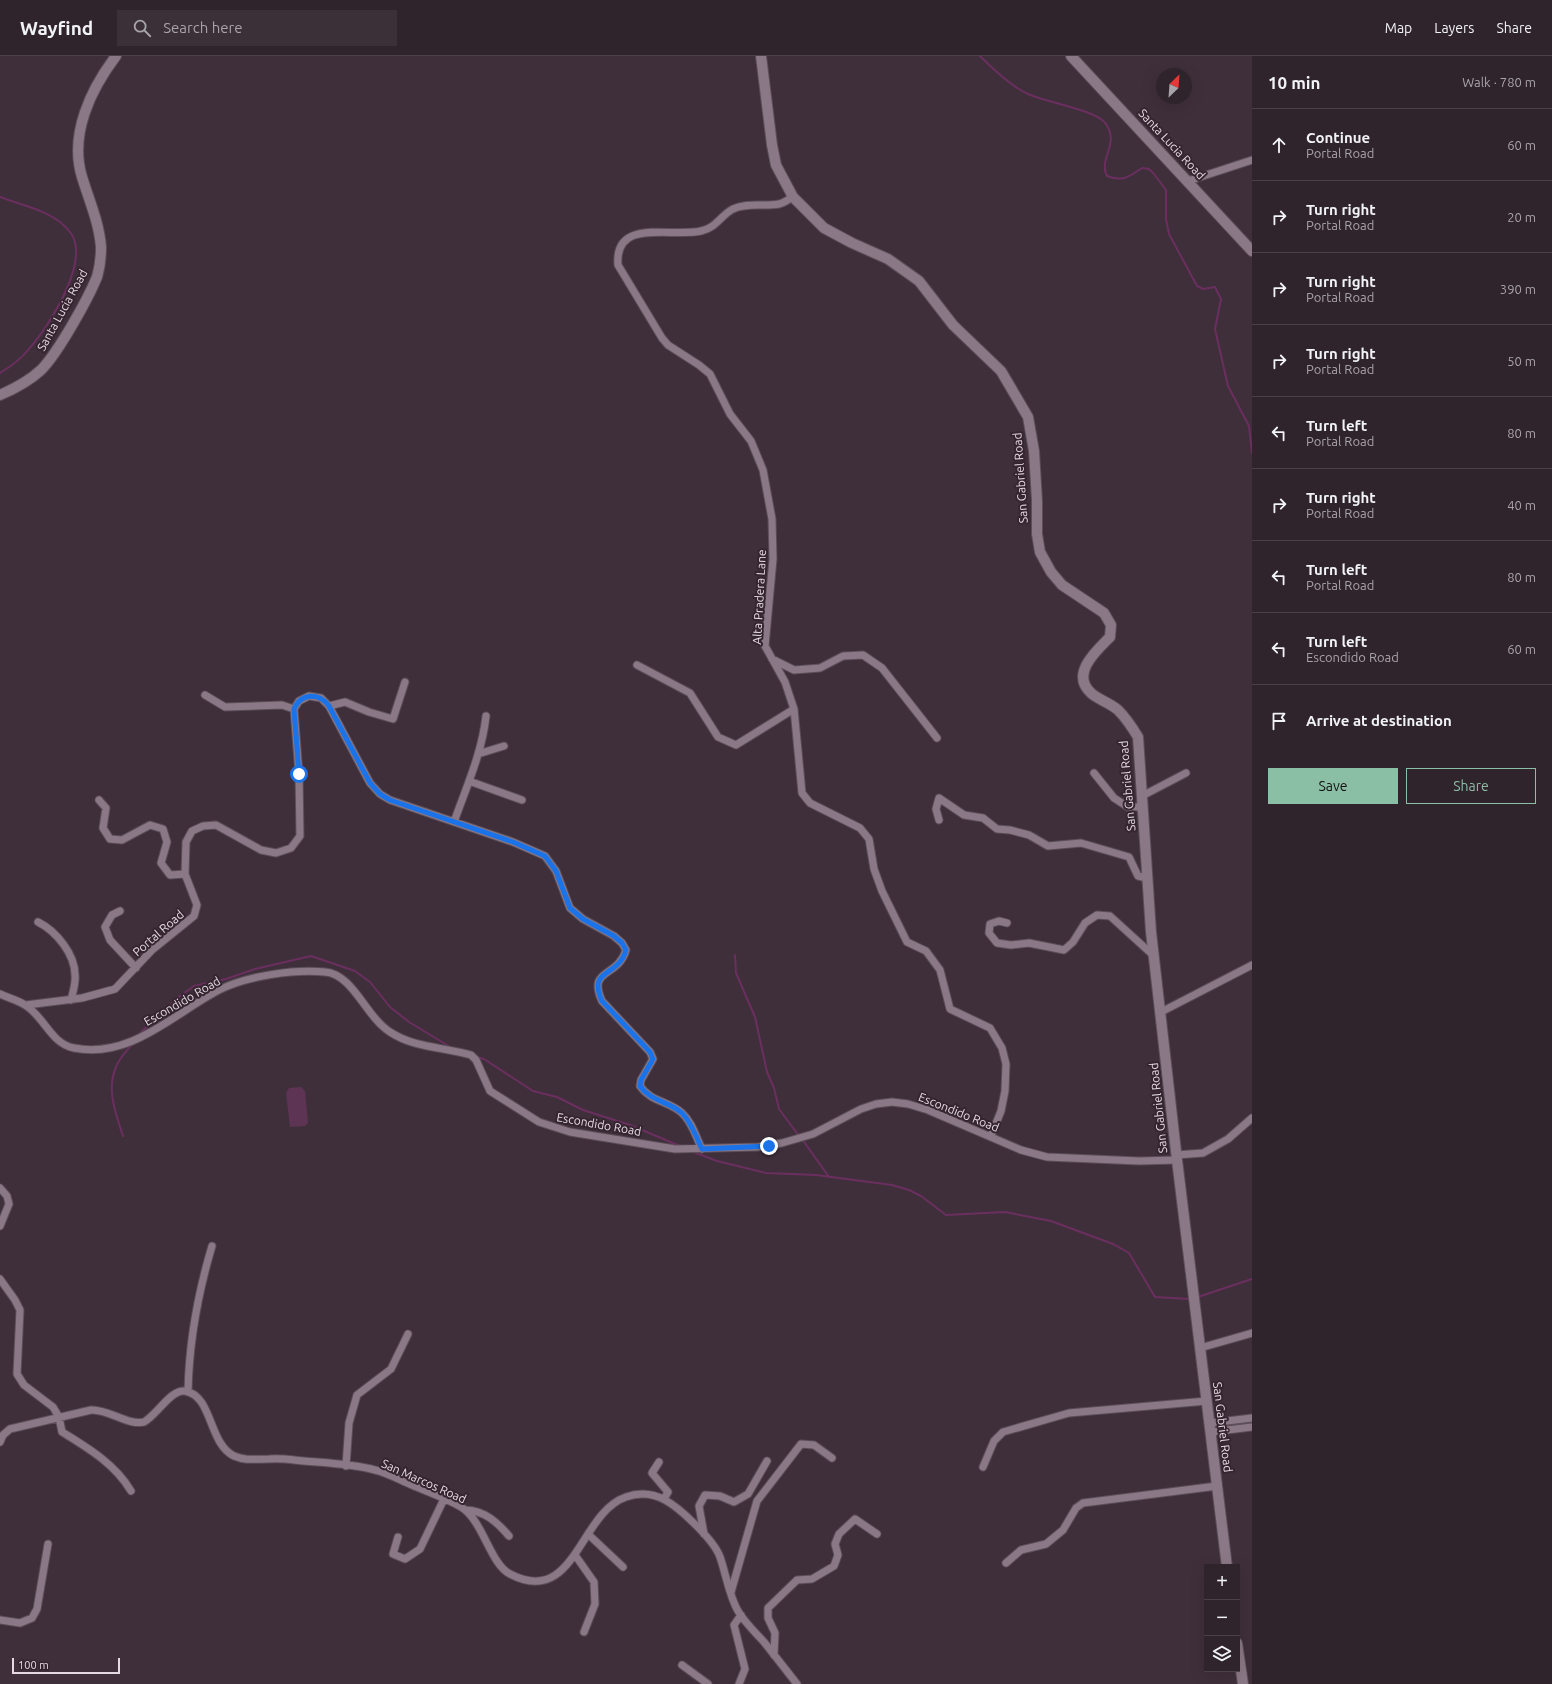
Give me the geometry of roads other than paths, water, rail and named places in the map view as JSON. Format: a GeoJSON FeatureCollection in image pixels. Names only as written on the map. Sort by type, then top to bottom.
{"type":"FeatureCollection","features":[{"type":"Feature","properties":{"kind":"street","name":"Santa Lucia Road"},"geometry":{"type":"LineString","coordinates":[[0,395],[12,390],[31,377],[49,361],[59,346],[97,275],[101,260],[100,246],[96,219],[78,160],[80,133],[87,107],[97,85],[116,56]]}},
{"type":"Feature","properties":{"kind":"street","name":"San Gabriel Road"},"geometry":{"type":"LineString","coordinates":[[761,56],[776,165],[793,197],[824,228],[852,243],[888,259],[919,282],[953,325],[1001,371],[1028,417],[1034,450],[1037,534],[1040,552],[1051,572],[1062,585],[1104,613],[1111,625],[1110,637],[1095,652],[1084,668],[1083,682],[1091,693],[1117,709],[1129,722],[1138,737],[1147,878],[1160,1012],[1228,1564]]}},
{"type":"Feature","properties":{"kind":"street","name":"Santa Lucia Road"},"geometry":{"type":"LineString","coordinates":[[1072,56],[1252,251]]}},
{"type":"Feature","properties":{"kind":"street"},"geometry":{"type":"LineString","coordinates":[[1188,181],[1252,160]]}},
{"type":"Feature","properties":{"kind":"street","name":"Alta Pradera Lane"},"geometry":{"type":"LineString","coordinates":[[793,197],[779,204],[744,206],[733,209],[711,228],[699,232],[632,235],[623,242],[617,253],[618,265],[662,338],[668,345],[710,374],[730,414],[751,441],[759,457],[767,489],[772,519],[773,559],[765,646],[785,682],[794,709],[802,793],[810,803],[860,828],[869,839],[874,869],[882,891],[907,942],[926,951],[940,970],[950,1009],[990,1028],[1002,1048],[1006,1064],[1005,1091],[1001,1111],[991,1136]]}},
{"type":"Feature","properties":{"kind":"street"},"geometry":{"type":"LineString","coordinates":[[771,659],[794,670],[820,668],[843,656],[863,655],[882,668],[938,738]]}},
{"type":"Feature","properties":{"kind":"street"},"geometry":{"type":"LineString","coordinates":[[637,665],[690,693],[718,737],[736,745],[794,709]]}},
{"type":"Feature","properties":{"kind":"street"},"geometry":{"type":"LineString","coordinates":[[329,706],[345,702],[393,720],[405,682]]}},
{"type":"Feature","properties":{"kind":"street"},"geometry":{"type":"LineString","coordinates":[[205,695],[225,707],[282,705],[294,709],[299,701],[309,696],[321,698],[329,706],[370,783],[380,794],[404,805],[513,842],[545,856],[556,871],[570,908],[583,919],[614,936],[622,943],[626,950],[619,965],[604,975],[597,982],[597,990],[602,1001],[650,1052],[653,1059],[641,1080],[640,1086],[644,1093],[682,1113],[690,1123],[702,1149]]}},
{"type":"Feature","properties":{"kind":"street","name":"Portal Road"},"geometry":{"type":"LineString","coordinates":[[26,1005],[71,1000],[115,989],[152,950],[194,916],[197,904],[185,874],[186,842],[192,831],[203,826],[216,825],[261,850],[276,853],[291,848],[300,836],[299,774],[294,709]]}},
{"type":"Feature","properties":{"kind":"street"},"geometry":{"type":"LineString","coordinates":[[454,822],[478,754],[486,716]]}},
{"type":"Feature","properties":{"kind":"street"},"geometry":{"type":"LineString","coordinates":[[478,754],[504,746]]}},
{"type":"Feature","properties":{"kind":"street"},"geometry":{"type":"LineString","coordinates":[[1094,773],[1114,798],[1128,807],[1143,807]]}},
{"type":"Feature","properties":{"kind":"street"},"geometry":{"type":"LineString","coordinates":[[1142,796],[1186,774]]}},
{"type":"Feature","properties":{"kind":"street"},"geometry":{"type":"LineString","coordinates":[[469,781],[522,800]]}},
{"type":"Feature","properties":{"kind":"street"},"geometry":{"type":"LineString","coordinates":[[939,820],[936,809],[938,798],[964,815],[983,818],[997,829],[1010,830],[1029,835],[1048,846],[1081,843],[1129,857],[1138,876],[1147,878]]}},
{"type":"Feature","properties":{"kind":"street"},"geometry":{"type":"LineString","coordinates":[[99,800],[106,808],[103,828],[110,839],[122,840],[150,825],[163,829],[167,842],[161,863],[170,875],[185,874]]}},
{"type":"Feature","properties":{"kind":"street"},"geometry":{"type":"LineString","coordinates":[[120,911],[112,915],[105,927],[110,940],[136,968]]}},
{"type":"Feature","properties":{"kind":"street"},"geometry":{"type":"LineString","coordinates":[[1007,923],[999,921],[990,924],[989,932],[997,943],[1011,945],[1030,943],[1064,950],[1073,942],[1085,924],[1097,915],[1110,916],[1154,956]]}},
{"type":"Feature","properties":{"kind":"street"},"geometry":{"type":"LineString","coordinates":[[38,922],[46,926],[70,953],[75,975],[71,1000]]}},
{"type":"Feature","properties":{"kind":"street"},"geometry":{"type":"LineString","coordinates":[[1160,1012],[1252,965]]}},
{"type":"Feature","properties":{"kind":"street","name":"Escondido Road"},"geometry":{"type":"LineString","coordinates":[[0,994],[26,1005],[63,1044],[74,1048],[93,1049],[125,1045],[175,1018],[219,990],[244,980],[290,973],[330,972],[344,980],[376,1020],[390,1032],[424,1045],[461,1052],[474,1057],[490,1091],[539,1122],[570,1132],[675,1149],[758,1147],[782,1144],[813,1134],[861,1109],[876,1104],[892,1102],[908,1104],[928,1110],[991,1136],[1020,1150],[1057,1158],[1177,1158],[1203,1153],[1228,1139],[1252,1118]]}},
{"type":"Feature","properties":{"kind":"street"},"geometry":{"type":"LineString","coordinates":[[0,1188],[7,1196],[9,1204],[0,1226]]}},
{"type":"Feature","properties":{"kind":"street"},"geometry":{"type":"LineString","coordinates":[[0,1442],[3,1435],[10,1429],[59,1417],[97,1410],[140,1423],[148,1420],[174,1394],[182,1390],[188,1392],[193,1337],[203,1275],[212,1246]]}},
{"type":"Feature","properties":{"kind":"street"},"geometry":{"type":"LineString","coordinates":[[0,1279],[18,1304],[20,1310],[18,1374],[24,1384],[53,1407],[59,1417],[62,1432],[89,1448],[122,1476],[131,1491]]}},
{"type":"Feature","properties":{"kind":"street"},"geometry":{"type":"LineString","coordinates":[[1200,1348],[1252,1333]]}},
{"type":"Feature","properties":{"kind":"street"},"geometry":{"type":"LineString","coordinates":[[346,1466],[349,1423],[357,1395],[391,1369],[408,1334]]}},
{"type":"Feature","properties":{"kind":"street","name":"San Marcos Road"},"geometry":{"type":"LineString","coordinates":[[188,1392],[200,1399],[221,1444],[235,1456],[248,1460],[286,1459],[375,1470],[444,1499],[466,1510],[501,1567],[507,1573],[530,1581],[549,1580],[569,1564],[588,1534],[607,1509],[620,1499],[636,1494],[648,1494],[664,1499],[704,1534],[717,1550],[737,1610],[797,1684]]}},
{"type":"Feature","properties":{"kind":"street"},"geometry":{"type":"LineString","coordinates":[[983,1467],[994,1441],[1003,1432],[1036,1424],[1069,1413],[1207,1401]]}},
{"type":"Feature","properties":{"kind":"street"},"geometry":{"type":"LineString","coordinates":[[1210,1427],[1252,1418]]}},
{"type":"Feature","properties":{"kind":"street"},"geometry":{"type":"LineString","coordinates":[[1210,1427],[1252,1427]]}},
{"type":"Feature","properties":{"kind":"street"},"geometry":{"type":"LineString","coordinates":[[731,1592],[757,1501],[776,1474],[801,1444],[814,1445],[832,1458]]}},
{"type":"Feature","properties":{"kind":"street"},"geometry":{"type":"LineString","coordinates":[[704,1534],[699,1506],[706,1496],[720,1496],[734,1502],[748,1494],[768,1461]]}},
{"type":"Feature","properties":{"kind":"street"},"geometry":{"type":"LineString","coordinates":[[659,1462],[652,1473],[668,1492],[664,1499]]}},
{"type":"Feature","properties":{"kind":"street"},"geometry":{"type":"LineString","coordinates":[[1006,1563],[1022,1550],[1046,1544],[1064,1530],[1076,1508],[1083,1503],[1217,1486]]}},
{"type":"Feature","properties":{"kind":"street"},"geometry":{"type":"LineString","coordinates":[[398,1537],[393,1554],[405,1559],[420,1549],[444,1499]]}},
{"type":"Feature","properties":{"kind":"street"},"geometry":{"type":"LineString","coordinates":[[466,1510],[478,1511],[497,1523],[509,1536]]}},
{"type":"Feature","properties":{"kind":"street"},"geometry":{"type":"LineString","coordinates":[[774,1655],[775,1633],[768,1618],[768,1608],[797,1580],[812,1579],[834,1566],[838,1555],[835,1544],[839,1534],[855,1520],[877,1534]]}},
{"type":"Feature","properties":{"kind":"street"},"geometry":{"type":"LineString","coordinates":[[588,1534],[623,1567]]}},
{"type":"Feature","properties":{"kind":"street"},"geometry":{"type":"LineString","coordinates":[[0,1620],[20,1623],[32,1618],[37,1609],[48,1544]]}},
{"type":"Feature","properties":{"kind":"street"},"geometry":{"type":"LineString","coordinates":[[575,1555],[594,1582],[595,1604],[584,1632]]}},
{"type":"Feature","properties":{"kind":"street"},"geometry":{"type":"LineString","coordinates":[[739,1684],[745,1669],[734,1625],[741,1615]]}},
{"type":"Feature","properties":{"kind":"street"},"geometry":{"type":"LineString","coordinates":[[1240,1664],[1243,1684]]}},
{"type":"Feature","properties":{"kind":"street"},"geometry":{"type":"LineString","coordinates":[[682,1665],[708,1684]]}},
{"type":"Feature","properties":{"kind":"waterway"},"geometry":{"type":"LineString","coordinates":[[980,56],[1002,77],[1022,91],[1036,97],[1082,110],[1101,119],[1110,131],[1111,138],[1105,164],[1107,176],[1117,179],[1125,178],[1142,168],[1149,169],[1166,190],[1166,219],[1169,234],[1197,286],[1203,289],[1215,287],[1221,299],[1215,329],[1228,386],[1249,426],[1252,453]]}},
{"type":"Feature","properties":{"kind":"waterway"},"geometry":{"type":"LineString","coordinates":[[0,197],[38,210],[56,219],[70,232],[75,244],[76,259],[72,276],[65,293],[46,326],[22,357],[0,373]]}},
{"type":"Feature","properties":{"kind":"waterway"},"geometry":{"type":"LineString","coordinates":[[735,955],[736,973],[755,1017],[767,1072],[774,1088],[779,1109],[799,1136]]}},
{"type":"Feature","properties":{"kind":"waterway"},"geometry":{"type":"LineString","coordinates":[[138,1035],[180,996],[194,986],[226,979],[255,969],[311,956],[355,971],[370,982],[390,1007],[409,1022],[452,1048]]}},
{"type":"Feature","properties":{"kind":"waterway"},"geometry":{"type":"LineString","coordinates":[[123,1136],[113,1102],[112,1084],[117,1064],[132,1044]]}},
{"type":"Feature","properties":{"kind":"waterway"},"geometry":{"type":"LineString","coordinates":[[477,1057],[484,1059],[533,1091],[557,1097],[583,1110],[630,1125],[680,1146]]}},
{"type":"Feature","properties":{"kind":"waterway"},"geometry":{"type":"LineString","coordinates":[[802,1139],[829,1177]]}},
{"type":"Feature","properties":{"kind":"waterway"},"geometry":{"type":"LineString","coordinates":[[691,1151],[717,1161],[766,1173],[816,1175],[892,1185],[909,1190],[921,1196],[946,1215],[1005,1212],[1051,1221],[1113,1244],[1129,1253],[1155,1297],[1190,1299]]}},
{"type":"Feature","properties":{"kind":"waterway"},"geometry":{"type":"LineString","coordinates":[[1198,1297],[1252,1279]]}}]}
